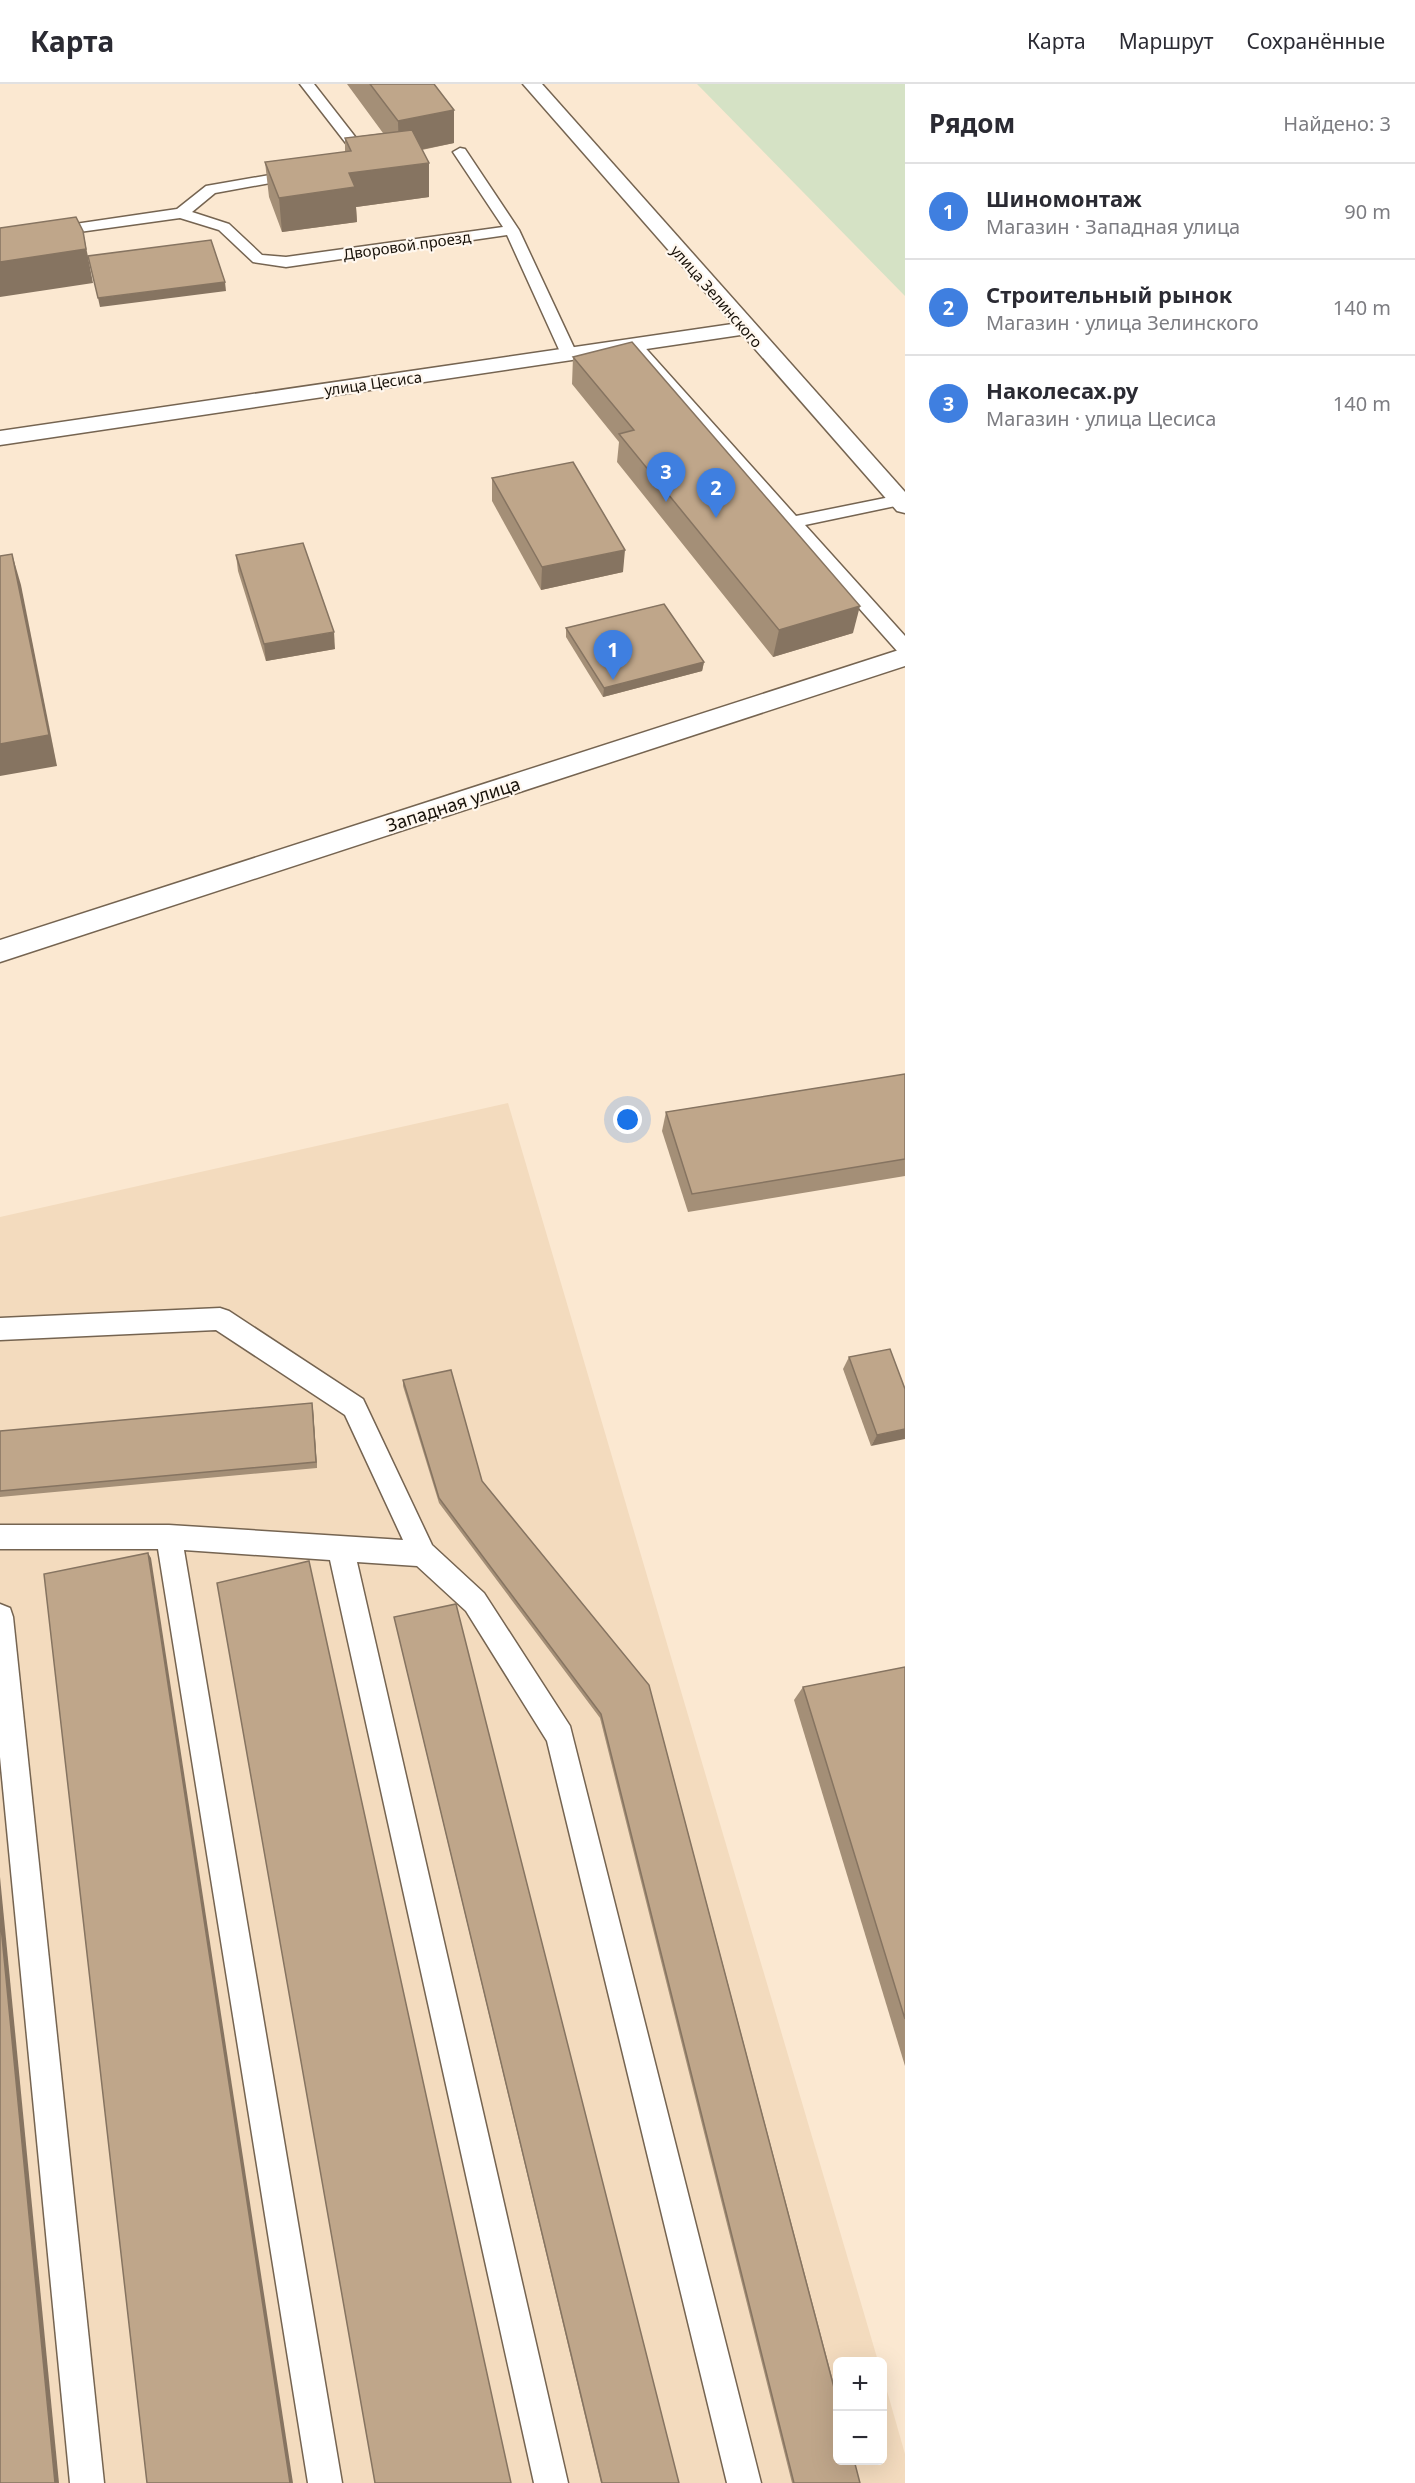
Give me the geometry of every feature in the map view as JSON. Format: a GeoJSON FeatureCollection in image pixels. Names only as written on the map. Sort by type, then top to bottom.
{"type":"FeatureCollection","features":[{"type":"Feature","properties":{"kind":"street","name":"улица Зелинского"},"geometry":{"type":"LineString","coordinates":[[532,84],[903,503]]}},
{"type":"Feature","properties":{"kind":"street","name":"улица Цесиса"},"geometry":{"type":"LineString","coordinates":[[0,438],[746,328]]}},
{"type":"Feature","properties":{"kind":"street","name":"Западная улица"},"geometry":{"type":"LineString","coordinates":[[0,951],[905,657]]}},
{"type":"Feature","properties":{"kind":"lane"},"geometry":{"type":"LineString","coordinates":[[307,84],[360,152],[342,167],[331,169]]}},
{"type":"Feature","properties":{"kind":"lane"},"geometry":{"type":"LineString","coordinates":[[460,152],[512,230],[569,354]]}},
{"type":"Feature","properties":{"kind":"lane"},"geometry":{"type":"LineString","coordinates":[[0,239],[181,213],[211,189],[309,173]]}},
{"type":"Feature","properties":{"kind":"lane","name":"Дворовой проезд"},"geometry":{"type":"LineString","coordinates":[[181,213],[224,227],[258,259],[286,262],[512,230]]}},
{"type":"Feature","properties":{"kind":"lane"},"geometry":{"type":"LineString","coordinates":[[634,345],[905,648]]}},
{"type":"Feature","properties":{"kind":"lane"},"geometry":{"type":"LineString","coordinates":[[793,522],[903,503]]}},
{"type":"Feature","properties":{"kind":"lane"},"geometry":{"type":"LineString","coordinates":[[0,1329],[220,1319],[354,1407],[423,1554],[476,1602],[560,1736],[744,2483]]}},
{"type":"Feature","properties":{"kind":"lane"},"geometry":{"type":"LineString","coordinates":[[0,1537],[169,1537],[423,1554]]}},
{"type":"Feature","properties":{"kind":"lane"},"geometry":{"type":"LineString","coordinates":[[169,1537],[325,2483]]}},
{"type":"Feature","properties":{"kind":"lane"},"geometry":{"type":"LineString","coordinates":[[341,1549],[551,2483]]}},
{"type":"Feature","properties":{"kind":"lane"},"geometry":{"type":"LineString","coordinates":[[0,1617],[87,2483]]}},
{"type":"Feature","properties":{"kind":"shaded area"},"geometry":{"type":"Polygon","coordinates":[[[508,1103],[877,2357],[833,2357],[833,2465],[887,2465],[887,2391],[905,2454],[905,2483],[0,2483],[0,1217],[508,1103]]]}},
{"type":"Feature","properties":{"kind":"green space"},"geometry":{"type":"Polygon","coordinates":[[[697,84],[905,84],[905,296],[697,84]]]}},
{"type":"Feature","properties":{"kind":"building"},"geometry":{"type":"Polygon","coordinates":[[[370,84],[434,84],[454,110],[398,121],[370,84]]]}},
{"type":"Feature","properties":{"kind":"building"},"geometry":{"type":"Polygon","coordinates":[[[412,130],[429,163],[349,173],[355,187],[279,198],[265,162],[351,151],[345,138],[412,130]]]}},
{"type":"Feature","properties":{"kind":"building"},"geometry":{"type":"Polygon","coordinates":[[[76,217],[83,231],[86,249],[0,262],[0,228],[76,217]]]}},
{"type":"Feature","properties":{"kind":"building"},"geometry":{"type":"Polygon","coordinates":[[[211,240],[225,282],[98,298],[88,256],[211,240]]]}},
{"type":"Feature","properties":{"kind":"building"},"geometry":{"type":"Polygon","coordinates":[[[632,342],[860,606],[779,630],[619,434],[634,430],[573,357],[632,342]]]}},
{"type":"Feature","properties":{"kind":"building"},"geometry":{"type":"Polygon","coordinates":[[[573,462],[625,550],[542,567],[492,478],[573,462]]]}},
{"type":"Feature","properties":{"kind":"building"},"geometry":{"type":"Polygon","coordinates":[[[303,543],[334,632],[264,644],[236,555],[303,543]]]}},
{"type":"Feature","properties":{"kind":"building"},"geometry":{"type":"Polygon","coordinates":[[[12,554],[49,735],[0,744],[0,556],[12,554]]]}},
{"type":"Feature","properties":{"kind":"building"},"geometry":{"type":"Polygon","coordinates":[[[664,604],[704,662],[604,688],[566,628],[664,604]]]}},
{"type":"Feature","properties":{"kind":"building"},"geometry":{"type":"Polygon","coordinates":[[[905,1074],[905,1159],[692,1194],[666,1112],[905,1074]]]}},
{"type":"Feature","properties":{"kind":"building"},"geometry":{"type":"Polygon","coordinates":[[[890,1349],[905,1389],[905,1429],[877,1435],[849,1357],[890,1349]]]}},
{"type":"Feature","properties":{"kind":"building"},"geometry":{"type":"Polygon","coordinates":[[[451,1370],[482,1481],[649,1685],[833,2384],[833,2465],[855,2465],[860,2483],[794,2483],[601,1714],[439,1498],[403,1380],[451,1370]]]}},
{"type":"Feature","properties":{"kind":"building"},"geometry":{"type":"Polygon","coordinates":[[[312,1403],[316,1462],[0,1491],[0,1431],[312,1403]]]}},
{"type":"Feature","properties":{"kind":"building"},"geometry":{"type":"Polygon","coordinates":[[[148,1553],[290,2483],[147,2483],[44,1574],[148,1553]]]}},
{"type":"Feature","properties":{"kind":"building"},"geometry":{"type":"Polygon","coordinates":[[[309,1561],[511,2483],[375,2483],[217,1583],[309,1561]]]}},
{"type":"Feature","properties":{"kind":"building"},"geometry":{"type":"Polygon","coordinates":[[[456,1604],[679,2483],[602,2483],[394,1617],[456,1604]]]}},
{"type":"Feature","properties":{"kind":"building"},"geometry":{"type":"Polygon","coordinates":[[[905,1667],[905,2019],[803,1687],[905,1667]]]}},
{"type":"Feature","properties":{"kind":"building"},"geometry":{"type":"Polygon","coordinates":[[[0,1916],[55,2483],[0,2483],[0,1916]]]}},
{"type":"Feature","properties":{"kind":"place","name":"Наколесах.ру"},"geometry":{"type":"Point","coordinates":[666,502]}},
{"type":"Feature","properties":{"kind":"place","name":"Строительный рынок"},"geometry":{"type":"Point","coordinates":[716,518]}},
{"type":"Feature","properties":{"kind":"place","name":"Шиномонтаж"},"geometry":{"type":"Point","coordinates":[613,680]}}]}
